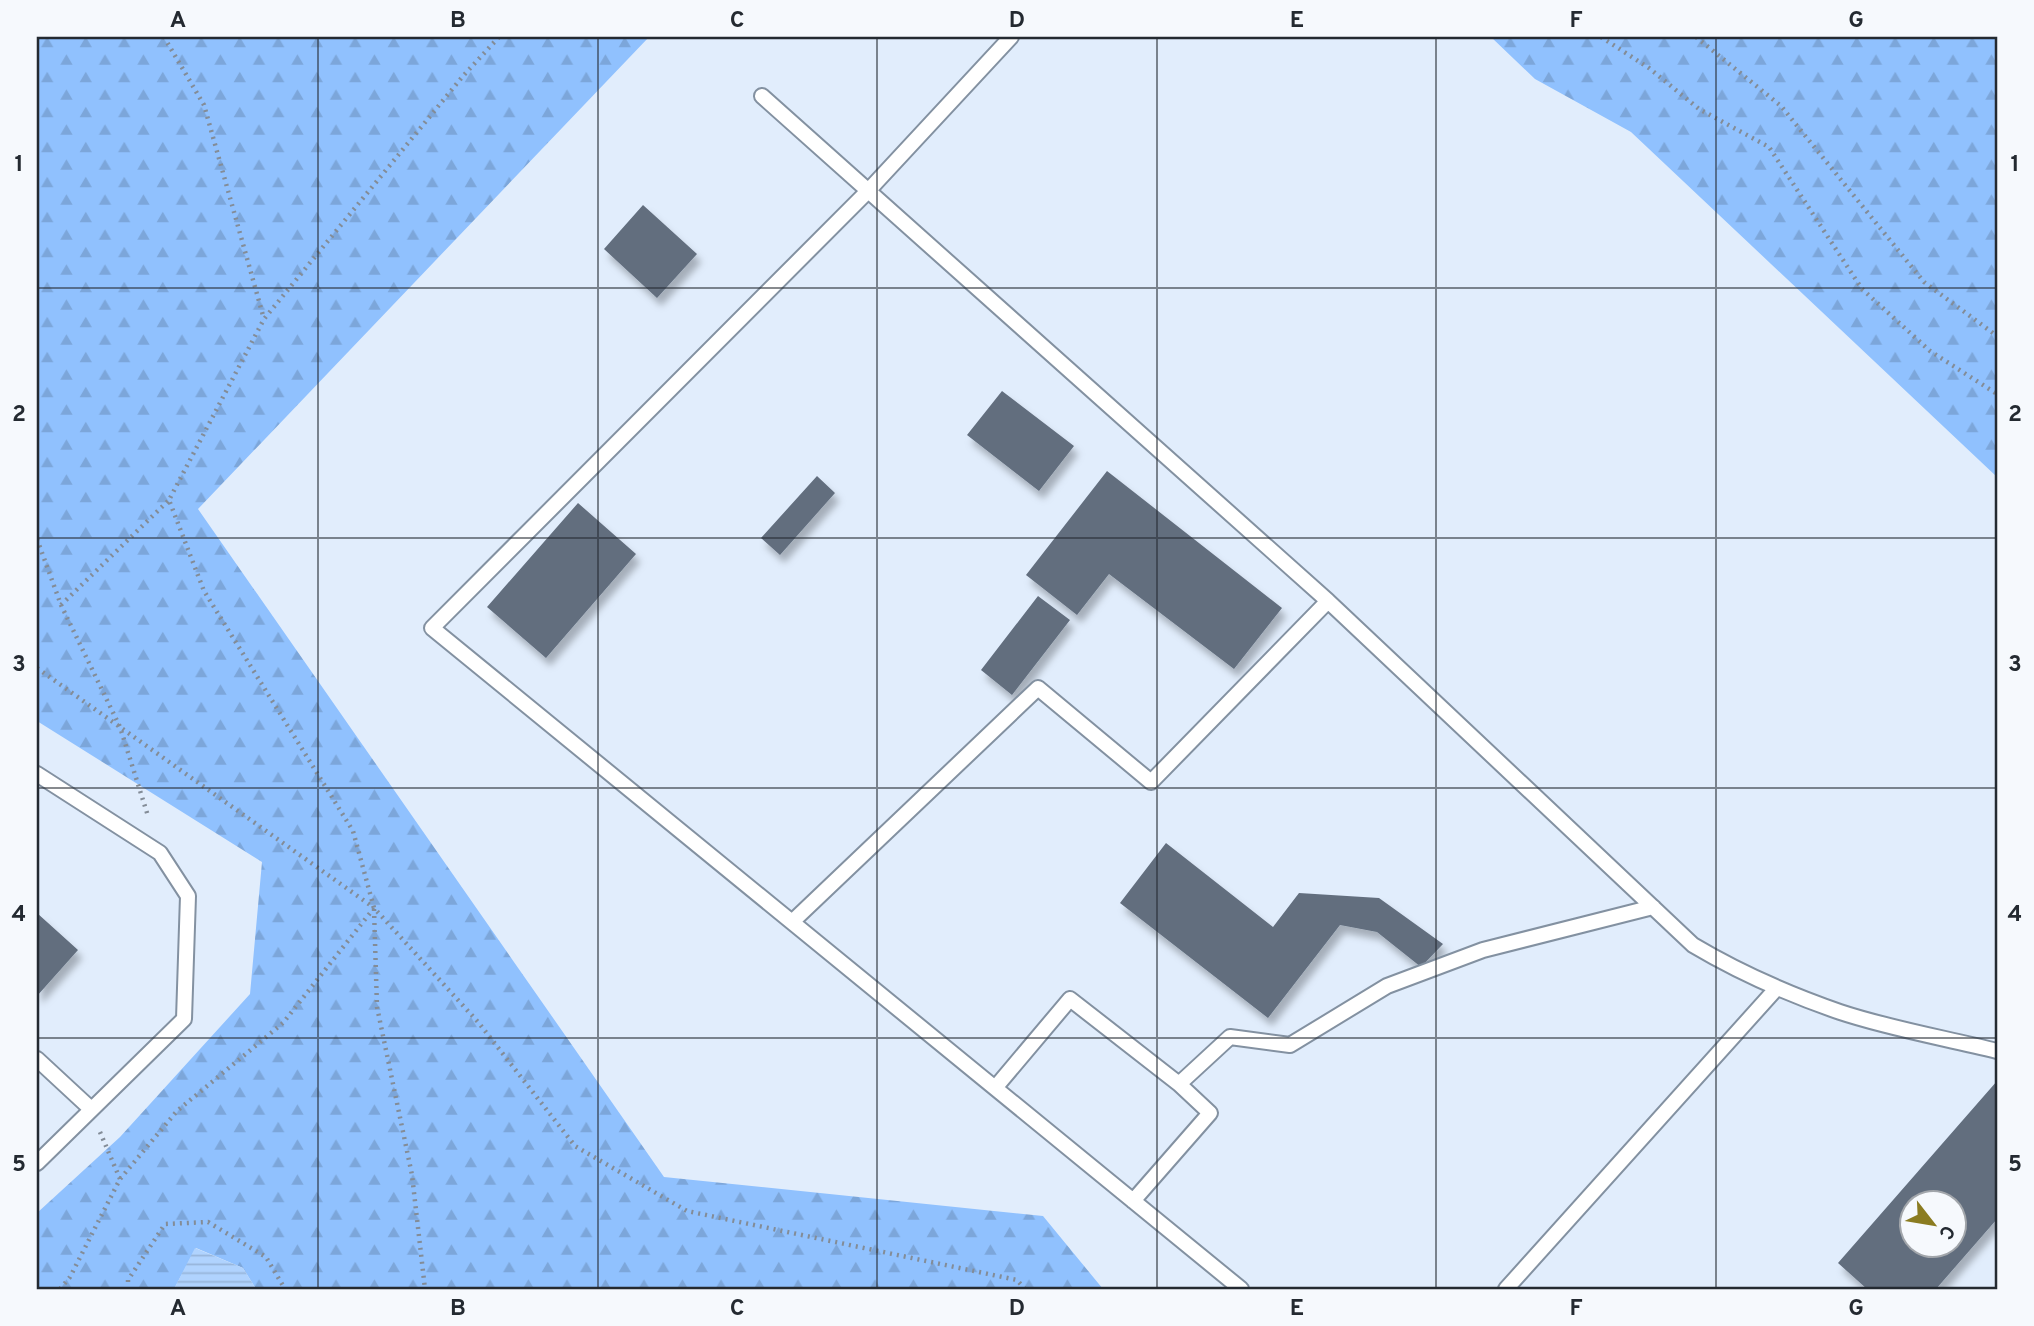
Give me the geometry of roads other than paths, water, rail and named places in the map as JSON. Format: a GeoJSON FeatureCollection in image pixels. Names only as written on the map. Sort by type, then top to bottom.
{"type":"FeatureCollection","features":[{"type":"Feature","properties":{"kind":"lane"},"geometry":{"type":"LineString","coordinates":[[1011,37],[868,191],[432,628],[1241,1289]]}},
{"type":"Feature","properties":{"kind":"lane"},"geometry":{"type":"LineString","coordinates":[[762,96],[1328,601],[1693,945],[1736,971],[1776,989],[1843,1013],[1997,1051]]}},
{"type":"Feature","properties":{"kind":"lane"},"geometry":{"type":"LineString","coordinates":[[792,922],[1038,688],[1151,782],[1328,601]]}},
{"type":"Feature","properties":{"kind":"lane"},"geometry":{"type":"LineString","coordinates":[[37,774],[160,853],[188,896],[184,1019],[37,1163]]}},
{"type":"Feature","properties":{"kind":"lane"},"geometry":{"type":"LineString","coordinates":[[1179,1084],[1230,1037],[1290,1045],[1387,986],[1483,950],[1653,907]]}},
{"type":"Feature","properties":{"kind":"lane"},"geometry":{"type":"LineString","coordinates":[[1506,1289],[1776,989]]}},
{"type":"Feature","properties":{"kind":"lane"},"geometry":{"type":"LineString","coordinates":[[995,1088],[1070,999],[1179,1084],[1210,1113],[1133,1201]]}},
{"type":"Feature","properties":{"kind":"lane"},"geometry":{"type":"LineString","coordinates":[[37,1059],[91,1109]]}}]}
